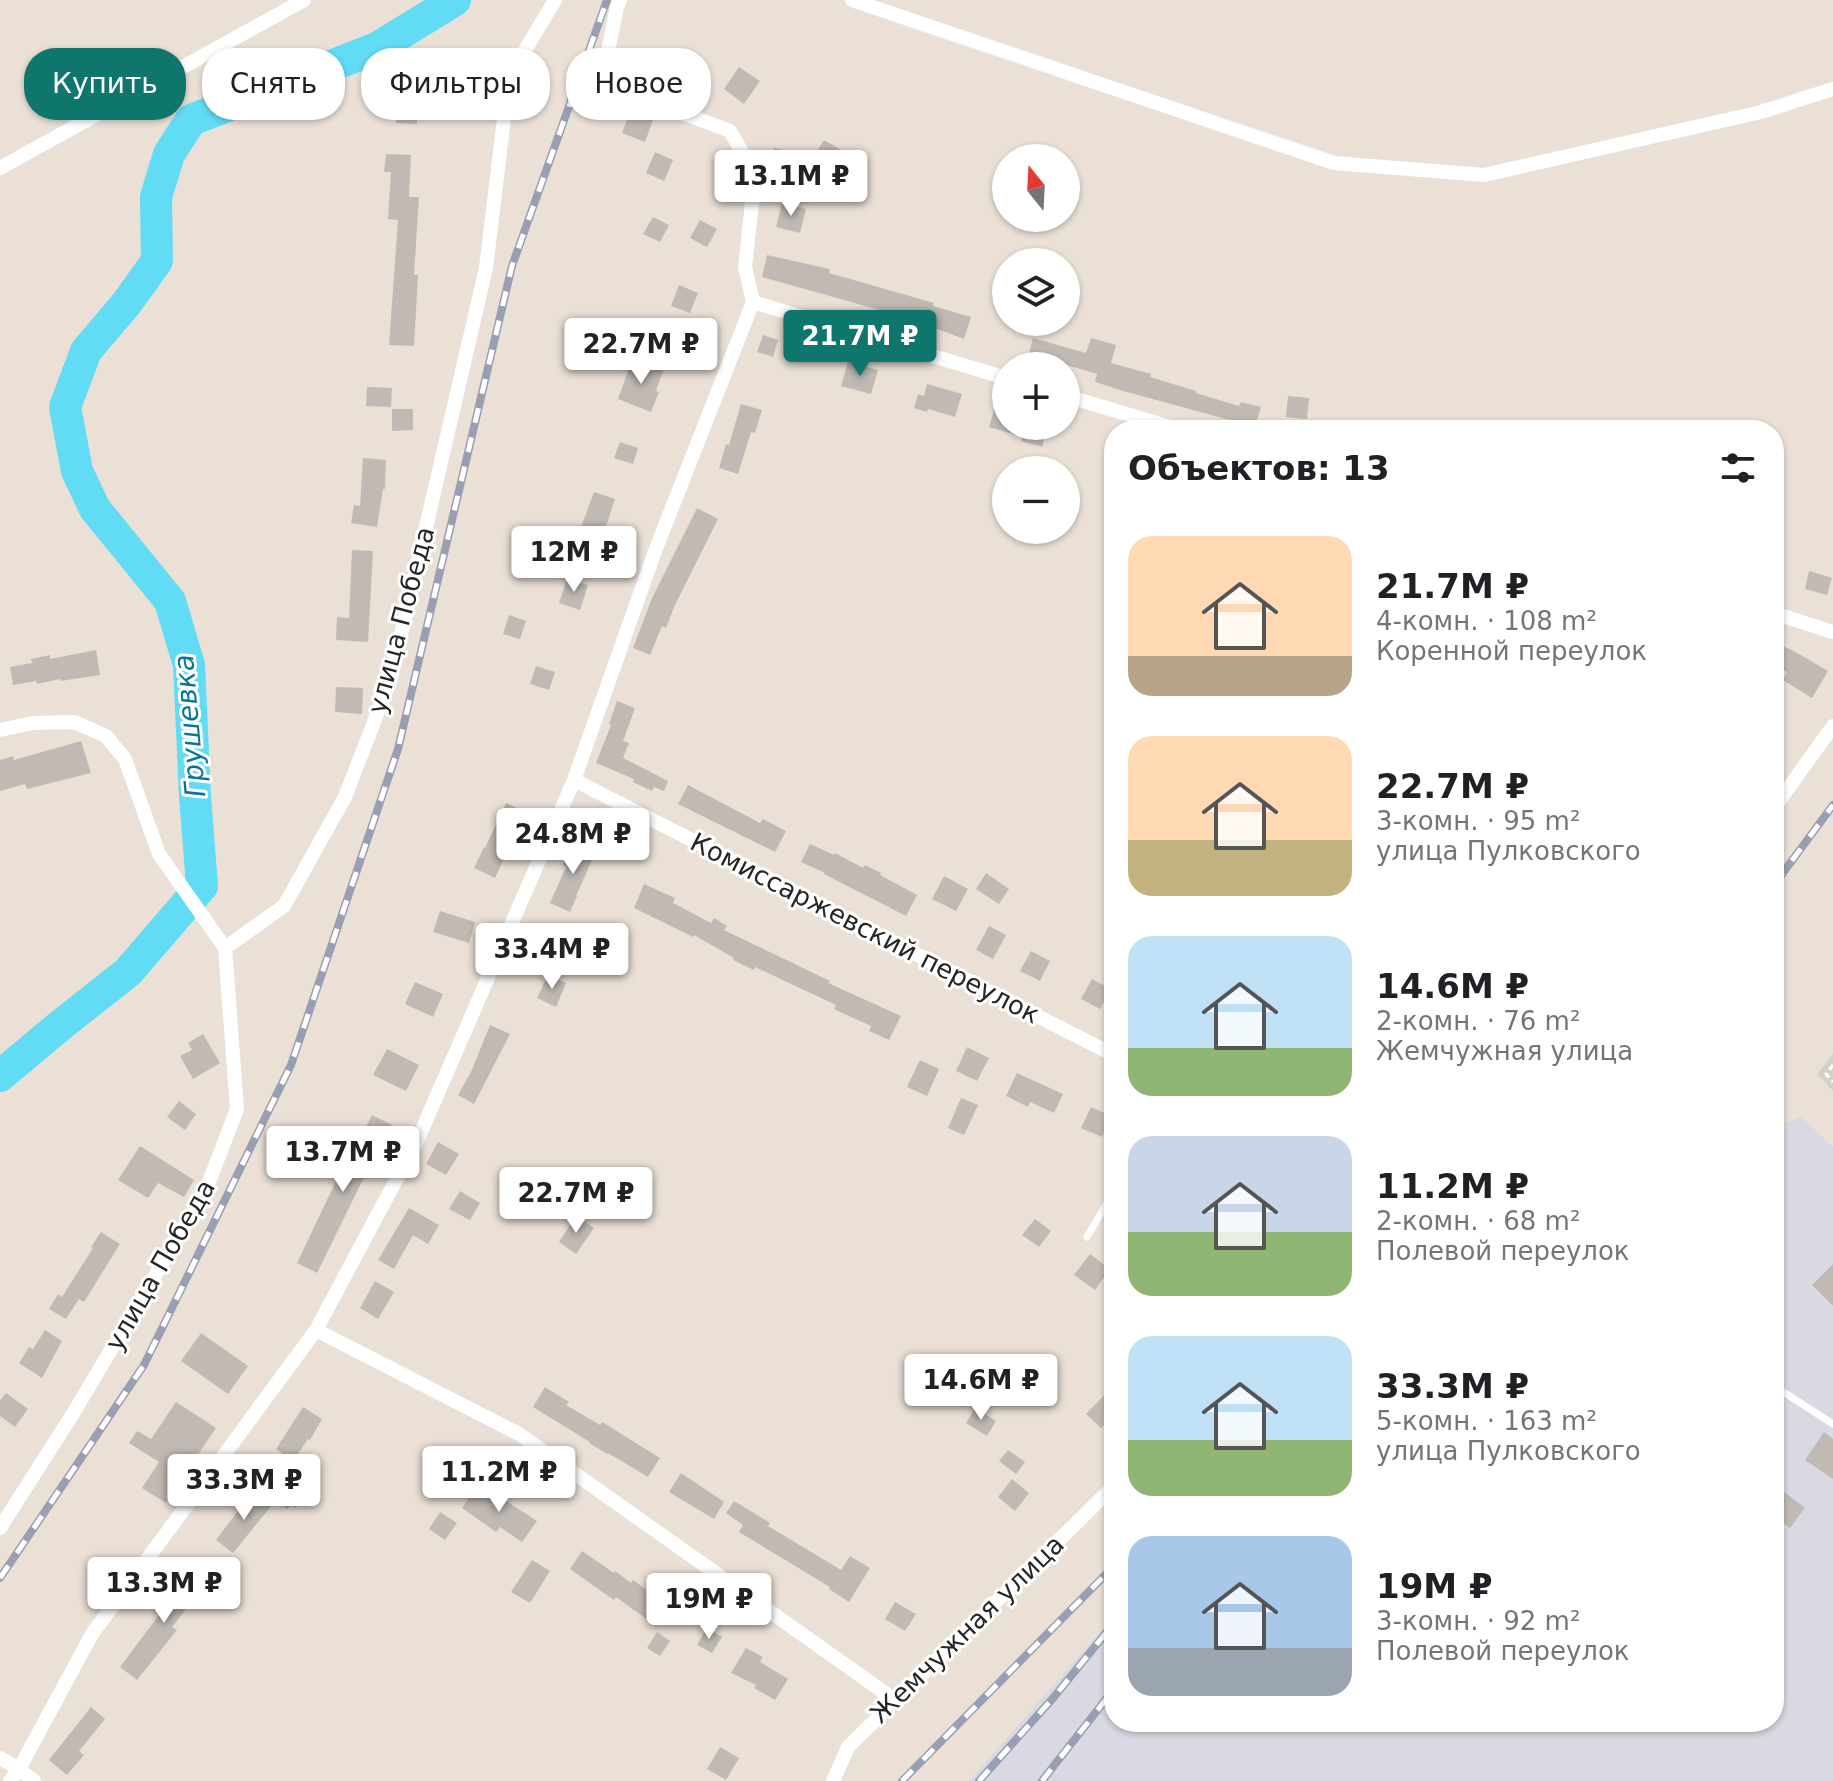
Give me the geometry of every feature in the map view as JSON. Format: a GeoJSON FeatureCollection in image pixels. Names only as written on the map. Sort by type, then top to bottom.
{"type":"FeatureCollection","features":[{"type":"Feature","properties":{"kind":"street"},"geometry":{"type":"LineString","coordinates":[[0,168],[304,0]]}},
{"type":"Feature","properties":{"kind":"street","name":"улица Победа"},"geometry":{"type":"LineString","coordinates":[[0,1528],[74,1412],[206,1190],[237,1109],[225,948],[284,906],[345,797],[391,678],[486,268],[509,77],[555,0]]}},
{"type":"Feature","properties":{"kind":"street"},"geometry":{"type":"LineString","coordinates":[[14,1775],[92,1634],[316,1330],[418,1139],[574,780],[655,551],[753,302],[745,267],[755,175],[730,131],[637,96],[608,51],[620,0]]}},
{"type":"Feature","properties":{"kind":"street"},"geometry":{"type":"LineString","coordinates":[[852,0],[1334,163],[1484,175],[1761,112],[1833,89]]}},
{"type":"Feature","properties":{"kind":"street"},"geometry":{"type":"LineString","coordinates":[[753,302],[992,374]]}},
{"type":"Feature","properties":{"kind":"street"},"geometry":{"type":"LineString","coordinates":[[1080,400],[1146,420]]}},
{"type":"Feature","properties":{"kind":"street"},"geometry":{"type":"LineString","coordinates":[[1784,616],[1833,632]]}},
{"type":"Feature","properties":{"kind":"street"},"geometry":{"type":"LineString","coordinates":[[0,730],[33,723],[74,722],[106,736],[125,759],[159,854],[225,948]]}},
{"type":"Feature","properties":{"kind":"street"},"geometry":{"type":"LineString","coordinates":[[1784,794],[1833,726]]}},
{"type":"Feature","properties":{"kind":"street","name":"Комиссаржевский переулок"},"geometry":{"type":"LineString","coordinates":[[574,780],[1104,1050]]}},
{"type":"Feature","properties":{"kind":"street"},"geometry":{"type":"LineString","coordinates":[[316,1330],[519,1434],[895,1700]]}},
{"type":"Feature","properties":{"kind":"street","name":"Жемчужная улица"},"geometry":{"type":"LineString","coordinates":[[833,1781],[848,1747],[1104,1496]]}},
{"type":"Feature","properties":{"kind":"street"},"geometry":{"type":"LineString","coordinates":[[0,1758],[14,1775],[34,1781]]}},
{"type":"Feature","properties":{"kind":"lane"},"geometry":{"type":"LineString","coordinates":[[1087,1237],[1104,1208]]}},
{"type":"Feature","properties":{"kind":"lane"},"geometry":{"type":"LineString","coordinates":[[1784,1393],[1833,1424]]}},
{"type":"Feature","properties":{"kind":"path"},"geometry":{"type":"LineString","coordinates":[[1833,1065],[1826,1074],[1833,1082]]}},
{"type":"Feature","properties":{"kind":"shaded area"},"geometry":{"type":"Polygon","coordinates":[[[1833,1054],[1833,1091],[1817,1074],[1833,1054]]]}},
{"type":"Feature","properties":{"kind":"shaded area"},"geometry":{"type":"Polygon","coordinates":[[[1800,1116],[1833,1147],[1833,1781],[969,1781],[1104,1627],[1104,1732],[1784,1732],[1784,1125],[1800,1116]]]}},
{"type":"Feature","properties":{"kind":"building"},"geometry":{"type":"Polygon","coordinates":[[[739,67],[760,81],[744,104],[724,89],[739,67]]]}},
{"type":"Feature","properties":{"kind":"building"},"geometry":{"type":"Polygon","coordinates":[[[396,120],[417,120],[417,124],[396,123],[396,120]]]}},
{"type":"Feature","properties":{"kind":"building"},"geometry":{"type":"Polygon","coordinates":[[[627,120],[653,120],[645,142],[622,133],[627,120]]]}},
{"type":"Feature","properties":{"kind":"building"},"geometry":{"type":"Polygon","coordinates":[[[824,140],[848,154],[838,171],[814,156],[824,140]]]}},
{"type":"Feature","properties":{"kind":"building"},"geometry":{"type":"Polygon","coordinates":[[[774,148],[799,154],[793,176],[769,170],[774,148]]]}},
{"type":"Feature","properties":{"kind":"building"},"geometry":{"type":"Polygon","coordinates":[[[655,152],[673,160],[664,181],[646,173],[655,152]]]}},
{"type":"Feature","properties":{"kind":"building"},"geometry":{"type":"Polygon","coordinates":[[[386,154],[411,155],[409,197],[419,197],[414,346],[389,345],[398,220],[388,219],[391,172],[384,172],[386,154]]]}},
{"type":"Feature","properties":{"kind":"building"},"geometry":{"type":"Polygon","coordinates":[[[782,203],[806,209],[800,233],[776,227],[782,203]]]}},
{"type":"Feature","properties":{"kind":"building"},"geometry":{"type":"Polygon","coordinates":[[[653,217],[669,225],[660,242],[643,234],[653,217]]]}},
{"type":"Feature","properties":{"kind":"building"},"geometry":{"type":"Polygon","coordinates":[[[700,220],[717,229],[707,247],[690,238],[700,220]]]}},
{"type":"Feature","properties":{"kind":"building"},"geometry":{"type":"Polygon","coordinates":[[[767,255],[830,269],[829,273],[934,303],[933,306],[971,317],[964,339],[908,318],[762,277],[767,255]]]}},
{"type":"Feature","properties":{"kind":"building"},"geometry":{"type":"Polygon","coordinates":[[[679,285],[698,293],[690,313],[671,306],[679,285]]]}},
{"type":"Feature","properties":{"kind":"building"},"geometry":{"type":"Polygon","coordinates":[[[763,335],[778,340],[773,357],[757,352],[763,335]]]}},
{"type":"Feature","properties":{"kind":"building"},"geometry":{"type":"Polygon","coordinates":[[[1033,338],[1086,353],[1091,338],[1116,345],[1111,363],[1239,406],[1241,402],[1261,407],[1257,420],[1229,420],[1095,382],[1097,374],[1080,369],[1080,352],[1029,352],[1033,338]]]}},
{"type":"Feature","properties":{"kind":"building"},"geometry":{"type":"Polygon","coordinates":[[[632,360],[663,371],[651,412],[618,399],[632,360]]]}},
{"type":"Feature","properties":{"kind":"building"},"geometry":{"type":"Polygon","coordinates":[[[848,362],[878,370],[871,394],[841,386],[848,362]]]}},
{"type":"Feature","properties":{"kind":"building"},"geometry":{"type":"Polygon","coordinates":[[[927,384],[962,394],[955,417],[914,408],[918,394],[924,396],[927,384]]]}},
{"type":"Feature","properties":{"kind":"building"},"geometry":{"type":"Polygon","coordinates":[[[367,387],[392,388],[391,407],[366,406],[367,387]]]}},
{"type":"Feature","properties":{"kind":"building"},"geometry":{"type":"Polygon","coordinates":[[[1288,396],[1309,398],[1307,419],[1286,417],[1288,396]]]}},
{"type":"Feature","properties":{"kind":"building"},"geometry":{"type":"Polygon","coordinates":[[[741,404],[762,410],[755,433],[751,432],[738,474],[719,468],[741,404]]]}},
{"type":"Feature","properties":{"kind":"building"},"geometry":{"type":"Polygon","coordinates":[[[392,409],[413,409],[413,430],[392,431],[392,409]]]}},
{"type":"Feature","properties":{"kind":"building"},"geometry":{"type":"Polygon","coordinates":[[[1022,440],[1044,440],[1042,447],[1022,440]]]}},
{"type":"Feature","properties":{"kind":"building"},"geometry":{"type":"Polygon","coordinates":[[[620,442],[638,448],[633,464],[614,458],[620,442]]]}},
{"type":"Feature","properties":{"kind":"building"},"geometry":{"type":"Polygon","coordinates":[[[363,458],[386,460],[385,489],[377,527],[351,523],[354,505],[360,506],[363,458]]]}},
{"type":"Feature","properties":{"kind":"building"},"geometry":{"type":"Polygon","coordinates":[[[594,492],[615,499],[597,554],[574,546],[594,492]]]}},
{"type":"Feature","properties":{"kind":"building"},"geometry":{"type":"Polygon","coordinates":[[[697,508],[718,519],[650,655],[633,648],[652,598],[697,508]]]}},
{"type":"Feature","properties":{"kind":"building"},"geometry":{"type":"Polygon","coordinates":[[[352,550],[373,551],[368,642],[336,640],[337,617],[349,618],[352,550]]]}},
{"type":"Feature","properties":{"kind":"building"},"geometry":{"type":"Polygon","coordinates":[[[1809,571],[1832,578],[1827,595],[1805,589],[1809,571]]]}},
{"type":"Feature","properties":{"kind":"building"},"geometry":{"type":"Polygon","coordinates":[[[567,579],[588,585],[580,610],[559,603],[567,579]]]}},
{"type":"Feature","properties":{"kind":"building"},"geometry":{"type":"Polygon","coordinates":[[[509,615],[526,621],[520,639],[503,634],[509,615]]]}},
{"type":"Feature","properties":{"kind":"building"},"geometry":{"type":"Polygon","coordinates":[[[1784,646],[1828,671],[1812,698],[1784,681],[1787,672],[1784,671],[1784,646]]]}},
{"type":"Feature","properties":{"kind":"building"},"geometry":{"type":"Polygon","coordinates":[[[96,650],[100,675],[13,685],[10,667],[32,663],[31,659],[50,655],[50,659],[96,650]]]}},
{"type":"Feature","properties":{"kind":"building"},"geometry":{"type":"Polygon","coordinates":[[[536,666],[555,672],[549,690],[530,684],[536,666]]]}},
{"type":"Feature","properties":{"kind":"building"},"geometry":{"type":"Polygon","coordinates":[[[336,687],[363,688],[362,714],[335,712],[336,687]]]}},
{"type":"Feature","properties":{"kind":"building"},"geometry":{"type":"Polygon","coordinates":[[[617,701],[635,708],[623,741],[629,743],[623,758],[668,781],[664,791],[654,787],[652,791],[633,782],[634,779],[596,763],[617,701]]]}},
{"type":"Feature","properties":{"kind":"building"},"geometry":{"type":"Polygon","coordinates":[[[81,741],[91,773],[27,789],[25,784],[0,791],[0,760],[13,756],[14,760],[81,741]]]}},
{"type":"Feature","properties":{"kind":"building"},"geometry":{"type":"Polygon","coordinates":[[[688,785],[760,823],[763,819],[786,831],[775,852],[678,804],[688,785]]]}},
{"type":"Feature","properties":{"kind":"building"},"geometry":{"type":"Polygon","coordinates":[[[506,803],[526,812],[495,878],[474,868],[506,803]]]}},
{"type":"Feature","properties":{"kind":"building"},"geometry":{"type":"Polygon","coordinates":[[[574,841],[596,851],[570,912],[550,903],[574,841]]]}},
{"type":"Feature","properties":{"kind":"building"},"geometry":{"type":"Polygon","coordinates":[[[810,844],[863,868],[865,865],[917,895],[906,916],[801,862],[810,844]]]}},
{"type":"Feature","properties":{"kind":"building"},"geometry":{"type":"Polygon","coordinates":[[[986,873],[1009,889],[999,904],[976,889],[986,873]]]}},
{"type":"Feature","properties":{"kind":"building"},"geometry":{"type":"Polygon","coordinates":[[[944,876],[968,889],[956,911],[932,899],[944,876]]]}},
{"type":"Feature","properties":{"kind":"building"},"geometry":{"type":"Polygon","coordinates":[[[644,884],[675,898],[673,903],[711,923],[714,918],[727,926],[724,930],[901,1016],[889,1040],[869,1031],[871,1026],[834,1009],[836,1005],[733,960],[694,935],[634,908],[644,884]]]}},
{"type":"Feature","properties":{"kind":"building"},"geometry":{"type":"Polygon","coordinates":[[[440,911],[475,922],[469,943],[433,932],[440,911]]]}},
{"type":"Feature","properties":{"kind":"building"},"geometry":{"type":"Polygon","coordinates":[[[989,926],[1006,935],[993,959],[976,950],[989,926]]]}},
{"type":"Feature","properties":{"kind":"building"},"geometry":{"type":"Polygon","coordinates":[[[1031,951],[1050,961],[1040,981],[1020,971],[1031,951]]]}},
{"type":"Feature","properties":{"kind":"building"},"geometry":{"type":"Polygon","coordinates":[[[548,975],[566,983],[556,1007],[537,998],[548,975]]]}},
{"type":"Feature","properties":{"kind":"building"},"geometry":{"type":"Polygon","coordinates":[[[1092,979],[1104,985],[1104,1002],[1100,1009],[1081,999],[1092,979]]]}},
{"type":"Feature","properties":{"kind":"building"},"geometry":{"type":"Polygon","coordinates":[[[415,982],[443,994],[433,1017],[405,1004],[415,982]]]}},
{"type":"Feature","properties":{"kind":"building"},"geometry":{"type":"Polygon","coordinates":[[[490,1025],[510,1034],[474,1104],[458,1095],[490,1025]]]}},
{"type":"Feature","properties":{"kind":"building"},"geometry":{"type":"Polygon","coordinates":[[[203,1034],[220,1063],[193,1079],[180,1056],[192,1050],[188,1043],[203,1034]]]}},
{"type":"Feature","properties":{"kind":"building"},"geometry":{"type":"Polygon","coordinates":[[[967,1047],[989,1058],[977,1081],[956,1071],[967,1047]]]}},
{"type":"Feature","properties":{"kind":"building"},"geometry":{"type":"Polygon","coordinates":[[[387,1049],[419,1065],[406,1091],[373,1075],[387,1049]]]}},
{"type":"Feature","properties":{"kind":"building"},"geometry":{"type":"Polygon","coordinates":[[[920,1060],[939,1069],[927,1096],[907,1087],[920,1060]]]}},
{"type":"Feature","properties":{"kind":"building"},"geometry":{"type":"Polygon","coordinates":[[[1017,1073],[1063,1094],[1054,1113],[1030,1102],[1028,1107],[1006,1096],[1017,1073]]]}},
{"type":"Feature","properties":{"kind":"building"},"geometry":{"type":"Polygon","coordinates":[[[961,1098],[978,1105],[964,1135],[948,1128],[961,1098]]]}},
{"type":"Feature","properties":{"kind":"building"},"geometry":{"type":"Polygon","coordinates":[[[179,1101],[196,1114],[185,1130],[167,1117],[179,1101]]]}},
{"type":"Feature","properties":{"kind":"building"},"geometry":{"type":"Polygon","coordinates":[[[1091,1107],[1104,1113],[1102,1137],[1081,1128],[1091,1107]]]}},
{"type":"Feature","properties":{"kind":"building"},"geometry":{"type":"Polygon","coordinates":[[[372,1115],[392,1125],[317,1273],[297,1263],[346,1160],[349,1162],[372,1115]]]}},
{"type":"Feature","properties":{"kind":"building"},"geometry":{"type":"Polygon","coordinates":[[[438,1142],[459,1154],[446,1175],[426,1164],[438,1142]]]}},
{"type":"Feature","properties":{"kind":"building"},"geometry":{"type":"Polygon","coordinates":[[[140,1146],[194,1180],[184,1197],[158,1183],[148,1198],[118,1180],[140,1146]]]}},
{"type":"Feature","properties":{"kind":"building"},"geometry":{"type":"Polygon","coordinates":[[[460,1191],[480,1203],[470,1220],[449,1209],[460,1191]]]}},
{"type":"Feature","properties":{"kind":"building"},"geometry":{"type":"Polygon","coordinates":[[[409,1208],[439,1225],[428,1244],[413,1235],[394,1269],[378,1260],[409,1208]]]}},
{"type":"Feature","properties":{"kind":"building"},"geometry":{"type":"Polygon","coordinates":[[[576,1216],[594,1228],[576,1254],[559,1242],[576,1216]]]}},
{"type":"Feature","properties":{"kind":"building"},"geometry":{"type":"Polygon","coordinates":[[[1035,1219],[1051,1231],[1039,1247],[1022,1235],[1035,1219]]]}},
{"type":"Feature","properties":{"kind":"building"},"geometry":{"type":"Polygon","coordinates":[[[101,1232],[120,1244],[84,1302],[79,1299],[66,1319],[49,1309],[58,1294],[62,1297],[101,1232]]]}},
{"type":"Feature","properties":{"kind":"building"},"geometry":{"type":"Polygon","coordinates":[[[1090,1254],[1104,1264],[1104,1277],[1095,1290],[1074,1275],[1090,1254]]]}},
{"type":"Feature","properties":{"kind":"building"},"geometry":{"type":"Polygon","coordinates":[[[1833,1264],[1833,1306],[1812,1285],[1833,1264]]]}},
{"type":"Feature","properties":{"kind":"building"},"geometry":{"type":"Polygon","coordinates":[[[375,1281],[394,1292],[378,1319],[360,1308],[375,1281]]]}},
{"type":"Feature","properties":{"kind":"building"},"geometry":{"type":"Polygon","coordinates":[[[45,1330],[62,1341],[42,1378],[19,1363],[45,1330]]]}},
{"type":"Feature","properties":{"kind":"building"},"geometry":{"type":"Polygon","coordinates":[[[201,1333],[248,1366],[228,1394],[181,1361],[201,1333]]]}},
{"type":"Feature","properties":{"kind":"building"},"geometry":{"type":"Polygon","coordinates":[[[545,1387],[569,1402],[566,1405],[600,1425],[602,1422],[660,1458],[648,1477],[533,1407],[545,1387]]]}},
{"type":"Feature","properties":{"kind":"building"},"geometry":{"type":"Polygon","coordinates":[[[6,1393],[28,1409],[15,1427],[0,1416],[0,1401],[6,1393]]]}},
{"type":"Feature","properties":{"kind":"building"},"geometry":{"type":"Polygon","coordinates":[[[1104,1395],[1104,1425],[1101,1428],[1086,1414],[1104,1395]]]}},
{"type":"Feature","properties":{"kind":"building"},"geometry":{"type":"Polygon","coordinates":[[[176,1402],[216,1428],[197,1456],[206,1462],[192,1481],[184,1475],[166,1503],[142,1488],[159,1462],[129,1443],[137,1431],[151,1439],[176,1402]]]}},
{"type":"Feature","properties":{"kind":"building"},"geometry":{"type":"Polygon","coordinates":[[[303,1407],[322,1419],[293,1461],[276,1449],[303,1407]]]}},
{"type":"Feature","properties":{"kind":"building"},"geometry":{"type":"Polygon","coordinates":[[[975,1408],[996,1421],[987,1436],[966,1423],[975,1408]]]}},
{"type":"Feature","properties":{"kind":"building"},"geometry":{"type":"Polygon","coordinates":[[[1824,1432],[1833,1439],[1833,1479],[1805,1460],[1824,1432]]]}},
{"type":"Feature","properties":{"kind":"building"},"geometry":{"type":"Polygon","coordinates":[[[1008,1450],[1025,1462],[1016,1474],[999,1461],[1008,1450]]]}},
{"type":"Feature","properties":{"kind":"building"},"geometry":{"type":"Polygon","coordinates":[[[681,1473],[724,1502],[714,1519],[669,1492],[681,1473]]]}},
{"type":"Feature","properties":{"kind":"building"},"geometry":{"type":"Polygon","coordinates":[[[285,1478],[306,1493],[295,1508],[291,1505],[287,1509],[271,1497],[285,1478]]]}},
{"type":"Feature","properties":{"kind":"building"},"geometry":{"type":"Polygon","coordinates":[[[1012,1479],[1029,1493],[1015,1511],[998,1497],[1012,1479]]]}},
{"type":"Feature","properties":{"kind":"building"},"geometry":{"type":"Polygon","coordinates":[[[477,1486],[537,1521],[522,1542],[500,1527],[496,1532],[462,1508],[477,1486]]]}},
{"type":"Feature","properties":{"kind":"building"},"geometry":{"type":"Polygon","coordinates":[[[253,1491],[272,1505],[233,1553],[216,1540],[253,1491]]]}},
{"type":"Feature","properties":{"kind":"building"},"geometry":{"type":"Polygon","coordinates":[[[1784,1492],[1805,1508],[1790,1528],[1784,1524],[1784,1492]]]}},
{"type":"Feature","properties":{"kind":"building"},"geometry":{"type":"Polygon","coordinates":[[[734,1501],[770,1523],[768,1526],[841,1570],[850,1556],[870,1568],[849,1602],[830,1587],[739,1532],[743,1525],[726,1513],[734,1501]]]}},
{"type":"Feature","properties":{"kind":"building"},"geometry":{"type":"Polygon","coordinates":[[[440,1512],[457,1523],[445,1540],[429,1529],[440,1512]]]}},
{"type":"Feature","properties":{"kind":"building"},"geometry":{"type":"Polygon","coordinates":[[[582,1551],[631,1583],[633,1580],[670,1607],[656,1626],[570,1569],[582,1551]]]}},
{"type":"Feature","properties":{"kind":"building"},"geometry":{"type":"Polygon","coordinates":[[[532,1560],[550,1571],[530,1603],[511,1592],[532,1560]]]}},
{"type":"Feature","properties":{"kind":"building"},"geometry":{"type":"Polygon","coordinates":[[[194,1568],[211,1581],[172,1627],[177,1630],[137,1680],[120,1667],[194,1568]]]}},
{"type":"Feature","properties":{"kind":"building"},"geometry":{"type":"Polygon","coordinates":[[[895,1602],[916,1614],[905,1631],[885,1619],[895,1602]]]}},
{"type":"Feature","properties":{"kind":"building"},"geometry":{"type":"Polygon","coordinates":[[[707,1628],[722,1637],[712,1653],[697,1645],[707,1628]]]}},
{"type":"Feature","properties":{"kind":"building"},"geometry":{"type":"Polygon","coordinates":[[[657,1632],[670,1641],[660,1656],[647,1648],[657,1632]]]}},
{"type":"Feature","properties":{"kind":"building"},"geometry":{"type":"Polygon","coordinates":[[[746,1648],[763,1657],[760,1662],[788,1679],[775,1700],[754,1688],[756,1685],[731,1673],[746,1648]]]}},
{"type":"Feature","properties":{"kind":"building"},"geometry":{"type":"Polygon","coordinates":[[[91,1707],[105,1719],[79,1751],[84,1755],[67,1775],[49,1760],[91,1707]]]}},
{"type":"Feature","properties":{"kind":"building"},"geometry":{"type":"Polygon","coordinates":[[[720,1747],[739,1758],[726,1780],[707,1769],[720,1747]]]}},
{"type":"Feature","properties":{"kind":"waterway","name":"Грушевка"},"geometry":{"type":"LineString","coordinates":[[0,1076],[128,972],[202,886],[189,665],[170,601],[95,509],[77,471],[65,407],[86,351],[157,261],[156,197],[169,154],[191,120],[377,48],[455,0]]}},
{"type":"Feature","properties":{"kind":"railway"},"geometry":{"type":"LineString","coordinates":[[0,1578],[144,1365],[291,1065],[398,749],[512,266],[607,0]]}},
{"type":"Feature","properties":{"kind":"railway"},"geometry":{"type":"LineString","coordinates":[[1784,871],[1833,805]]}},
{"type":"Feature","properties":{"kind":"railway"},"geometry":{"type":"LineString","coordinates":[[902,1781],[1104,1576]]}},
{"type":"Feature","properties":{"kind":"railway"},"geometry":{"type":"LineString","coordinates":[[979,1781],[1104,1635]]}},
{"type":"Feature","properties":{"kind":"railway"},"geometry":{"type":"LineString","coordinates":[[1042,1781],[1104,1702]]}}]}
